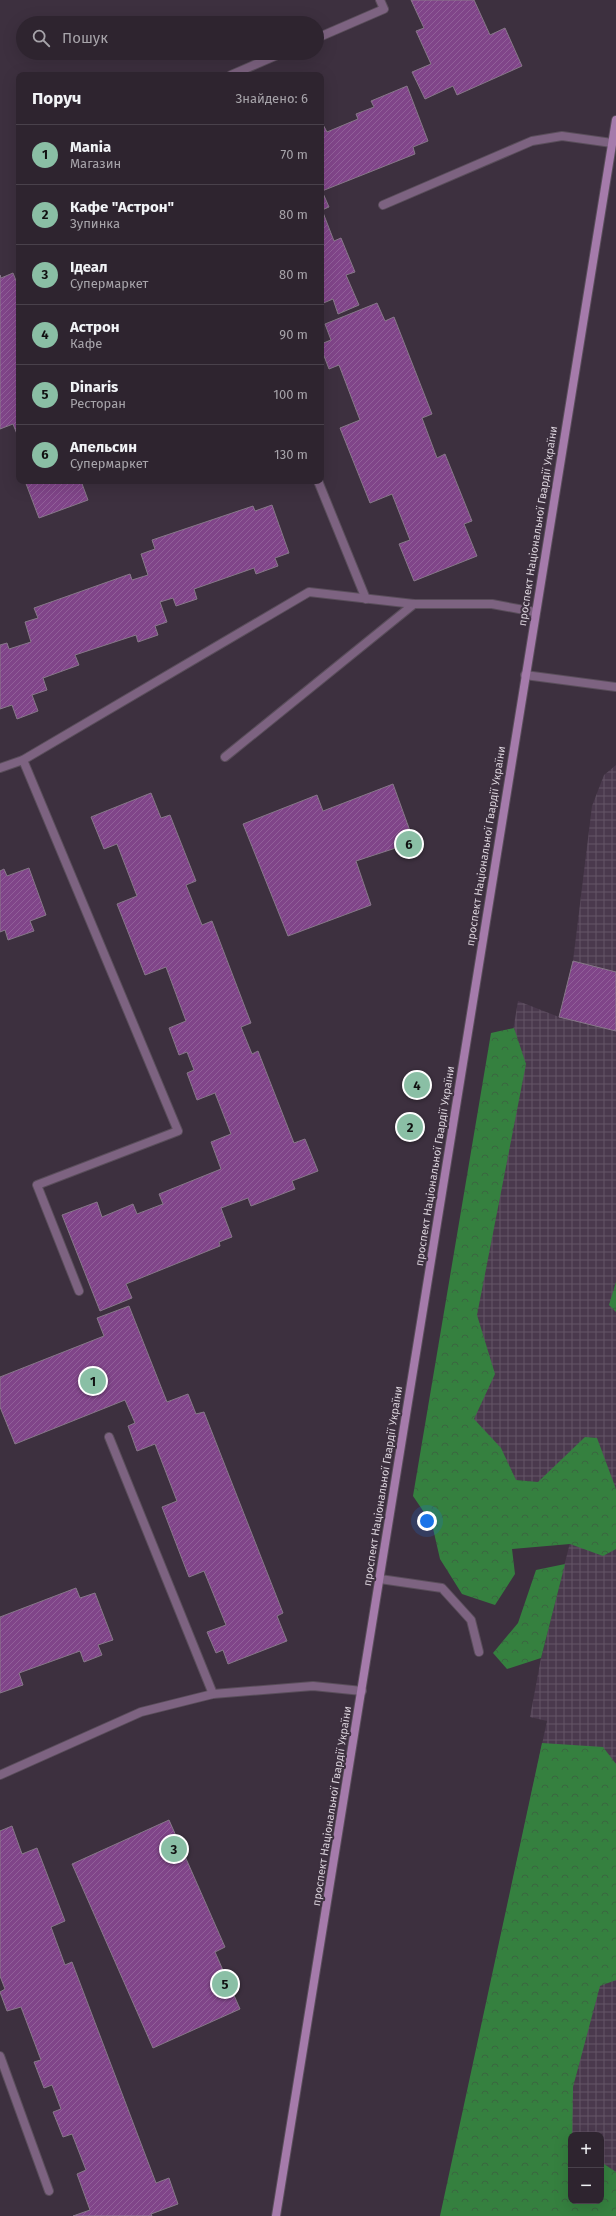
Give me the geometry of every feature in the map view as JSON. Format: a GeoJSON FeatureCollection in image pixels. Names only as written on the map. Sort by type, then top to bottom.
{"type":"FeatureCollection","features":[{"type":"Feature","properties":{"kind":"street"},"geometry":{"type":"LineString","coordinates":[[324,35],[384,9],[380,0]]}},
{"type":"Feature","properties":{"kind":"street"},"geometry":{"type":"LineString","coordinates":[[238,72],[266,60]]}},
{"type":"Feature","properties":{"kind":"street","name":"проспект Національної Гвардії України"},"geometry":{"type":"LineString","coordinates":[[276,2216],[616,120]]}},
{"type":"Feature","properties":{"kind":"street"},"geometry":{"type":"LineString","coordinates":[[383,205],[532,141],[562,136],[612,143]]}},
{"type":"Feature","properties":{"kind":"street"},"geometry":{"type":"LineString","coordinates":[[319,484],[366,599]]}},
{"type":"Feature","properties":{"kind":"street"},"geometry":{"type":"LineString","coordinates":[[0,768],[23,760],[309,592],[414,604],[492,604],[535,612]]}},
{"type":"Feature","properties":{"kind":"street"},"geometry":{"type":"LineString","coordinates":[[225,757],[414,604]]}},
{"type":"Feature","properties":{"kind":"street"},"geometry":{"type":"LineString","coordinates":[[525,676],[616,687]]}},
{"type":"Feature","properties":{"kind":"street"},"geometry":{"type":"LineString","coordinates":[[23,760],[178,1131],[37,1185],[79,1291]]}},
{"type":"Feature","properties":{"kind":"street"},"geometry":{"type":"LineString","coordinates":[[109,1437],[213,1694]]}},
{"type":"Feature","properties":{"kind":"street"},"geometry":{"type":"LineString","coordinates":[[380,1579],[442,1588],[471,1620],[479,1652]]}},
{"type":"Feature","properties":{"kind":"street"},"geometry":{"type":"LineString","coordinates":[[0,1775],[141,1712],[213,1694],[314,1686],[362,1691]]}},
{"type":"Feature","properties":{"kind":"street"},"geometry":{"type":"LineString","coordinates":[[0,2056],[49,2191]]}},
{"type":"Feature","properties":{"kind":"shaded area"},"geometry":{"type":"Polygon","coordinates":[[[616,765],[616,2216],[604,2204],[604,2132],[568,2132],[568,2136],[451,2169],[547,1721],[530,1717],[541,1658],[584,1487],[439,1472],[518,1001],[559,1017],[573,961],[592,806],[604,775],[616,765]]]}},
{"type":"Feature","properties":{"kind":"green space"},"geometry":{"type":"Polygon","coordinates":[[[514,1028],[526,1064],[477,1315],[495,1374],[474,1419],[501,1448],[516,1480],[538,1482],[585,1437],[597,1438],[616,1489],[616,1549],[603,1556],[570,1544],[512,1549],[515,1574],[495,1605],[462,1594],[440,1559],[432,1524],[413,1496],[491,1033],[514,1028]]]}},
{"type":"Feature","properties":{"kind":"green space"},"geometry":{"type":"Polygon","coordinates":[[[616,1282],[616,1312],[609,1305],[616,1282]]]}},
{"type":"Feature","properties":{"kind":"green space"},"geometry":{"type":"Polygon","coordinates":[[[565,1564],[541,1658],[507,1669],[493,1653],[518,1623],[536,1570],[565,1564]]]}},
{"type":"Feature","properties":{"kind":"green space"},"geometry":{"type":"Polygon","coordinates":[[[542,1743],[603,1747],[616,1764],[616,1980],[600,1986],[573,2087],[572,2132],[568,2132],[568,2204],[604,2204],[604,2164],[616,2172],[616,2216],[440,2216],[542,1743]]]}},
{"type":"Feature","properties":{"kind":"building"},"geometry":{"type":"Polygon","coordinates":[[[411,0],[474,0],[490,35],[505,28],[522,66],[457,95],[453,86],[425,99],[412,72],[431,64],[416,31],[424,28],[411,0]]]}},
{"type":"Feature","properties":{"kind":"building"},"geometry":{"type":"Polygon","coordinates":[[[407,86],[428,141],[413,147],[415,154],[324,190],[324,126],[327,132],[358,119],[356,114],[374,107],[371,101],[407,86]]]}},
{"type":"Feature","properties":{"kind":"building"},"geometry":{"type":"Polygon","coordinates":[[[324,196],[329,207],[324,209],[324,196]]]}},
{"type":"Feature","properties":{"kind":"building"},"geometry":{"type":"Polygon","coordinates":[[[324,215],[334,241],[341,238],[355,272],[346,275],[359,305],[338,314],[333,299],[324,303],[324,215]]]}},
{"type":"Feature","properties":{"kind":"building"},"geometry":{"type":"Polygon","coordinates":[[[13,273],[16,280],[16,432],[13,424],[0,429],[0,275],[1,278],[13,273]]]}},
{"type":"Feature","properties":{"kind":"building"},"geometry":{"type":"Polygon","coordinates":[[[377,303],[385,321],[394,317],[432,414],[422,418],[437,458],[445,454],[472,521],[464,524],[477,556],[414,581],[399,544],[410,540],[392,494],[370,503],[340,428],[360,420],[339,365],[329,369],[324,356],[324,343],[331,340],[325,324],[377,303]]]}},
{"type":"Feature","properties":{"kind":"building"},"geometry":{"type":"Polygon","coordinates":[[[26,484],[82,484],[88,500],[39,518],[26,484]]]}},
{"type":"Feature","properties":{"kind":"building"},"geometry":{"type":"Polygon","coordinates":[[[272,505],[289,553],[275,558],[278,566],[256,574],[254,568],[194,589],[197,599],[176,606],[173,598],[160,602],[167,622],[155,626],[158,635],[138,642],[136,635],[75,655],[79,665],[43,678],[47,690],[32,695],[38,711],[17,719],[12,705],[0,709],[0,645],[7,643],[9,649],[31,642],[25,622],[38,618],[34,608],[130,574],[132,580],[148,575],[141,554],[155,549],[152,540],[253,506],[255,511],[272,505]]]}},
{"type":"Feature","properties":{"kind":"building"},"geometry":{"type":"Polygon","coordinates":[[[393,784],[414,842],[356,861],[371,905],[288,936],[243,824],[317,795],[323,811],[393,784]]]}},
{"type":"Feature","properties":{"kind":"building"},"geometry":{"type":"Polygon","coordinates":[[[151,793],[161,818],[170,815],[196,881],[186,885],[202,925],[212,921],[251,1023],[241,1027],[252,1054],[258,1051],[294,1143],[305,1139],[318,1171],[292,1181],[295,1189],[251,1206],[248,1198],[221,1208],[232,1237],[219,1242],[220,1246],[126,1284],[132,1298],[100,1311],[62,1215],[97,1202],[102,1217],[133,1204],[137,1214],[163,1204],[159,1194],[221,1169],[211,1142],[231,1134],[215,1093],[197,1100],[187,1073],[194,1070],[187,1052],[179,1055],[169,1028],[186,1021],[166,967],[145,975],[117,904],[137,896],[117,844],[104,849],[91,817],[151,793]]]}},
{"type":"Feature","properties":{"kind":"building"},"geometry":{"type":"Polygon","coordinates":[[[29,868],[46,915],[30,921],[34,931],[8,940],[5,930],[0,932],[0,871],[4,869],[7,876],[29,868]]]}},
{"type":"Feature","properties":{"kind":"building"},"geometry":{"type":"Polygon","coordinates":[[[573,961],[616,972],[616,1031],[559,1017],[573,961]]]}},
{"type":"Feature","properties":{"kind":"building"},"geometry":{"type":"Polygon","coordinates":[[[129,1306],[167,1402],[188,1394],[196,1414],[204,1412],[283,1613],[277,1616],[287,1641],[228,1664],[223,1650],[216,1653],[207,1632],[226,1625],[204,1571],[189,1577],[162,1507],[177,1501],[155,1444],[137,1451],[128,1426],[135,1423],[125,1400],[15,1444],[0,1407],[0,1377],[104,1336],[97,1318],[129,1306]]]}},
{"type":"Feature","properties":{"kind":"building"},"geometry":{"type":"Polygon","coordinates":[[[76,1588],[80,1598],[95,1593],[113,1640],[98,1645],[102,1655],[84,1662],[80,1651],[19,1673],[23,1685],[0,1693],[0,1617],[76,1588]]]}},
{"type":"Feature","properties":{"kind":"building"},"geometry":{"type":"Polygon","coordinates":[[[169,1820],[225,1947],[215,1952],[240,2009],[153,2048],[72,1864],[169,1820]]]}},
{"type":"Feature","properties":{"kind":"building"},"geometry":{"type":"Polygon","coordinates":[[[12,1826],[22,1854],[37,1848],[65,1921],[51,1927],[65,1965],[72,1962],[156,2183],[169,2178],[178,2204],[151,2214],[152,2216],[73,2216],[90,2210],[77,2174],[86,2170],[72,2134],[63,2137],[53,2112],[61,2109],[52,2085],[44,2088],[34,2062],[41,2060],[21,2007],[7,2011],[0,1992],[5,1989],[0,1976],[0,1831],[12,1826]]]}},
{"type":"Feature","properties":{"kind":"place","name":"Апельсин"},"geometry":{"type":"Point","coordinates":[409,844]}},
{"type":"Feature","properties":{"kind":"place","name":"Астрон"},"geometry":{"type":"Point","coordinates":[417,1085]}},
{"type":"Feature","properties":{"kind":"place","name":"Кафе \"Астрон\""},"geometry":{"type":"Point","coordinates":[410,1127]}},
{"type":"Feature","properties":{"kind":"place","name":"Mania"},"geometry":{"type":"Point","coordinates":[93,1381]}},
{"type":"Feature","properties":{"kind":"place","name":"Ідеал"},"geometry":{"type":"Point","coordinates":[174,1849]}},
{"type":"Feature","properties":{"kind":"place","name":"Dinaris"},"geometry":{"type":"Point","coordinates":[225,1984]}}]}
